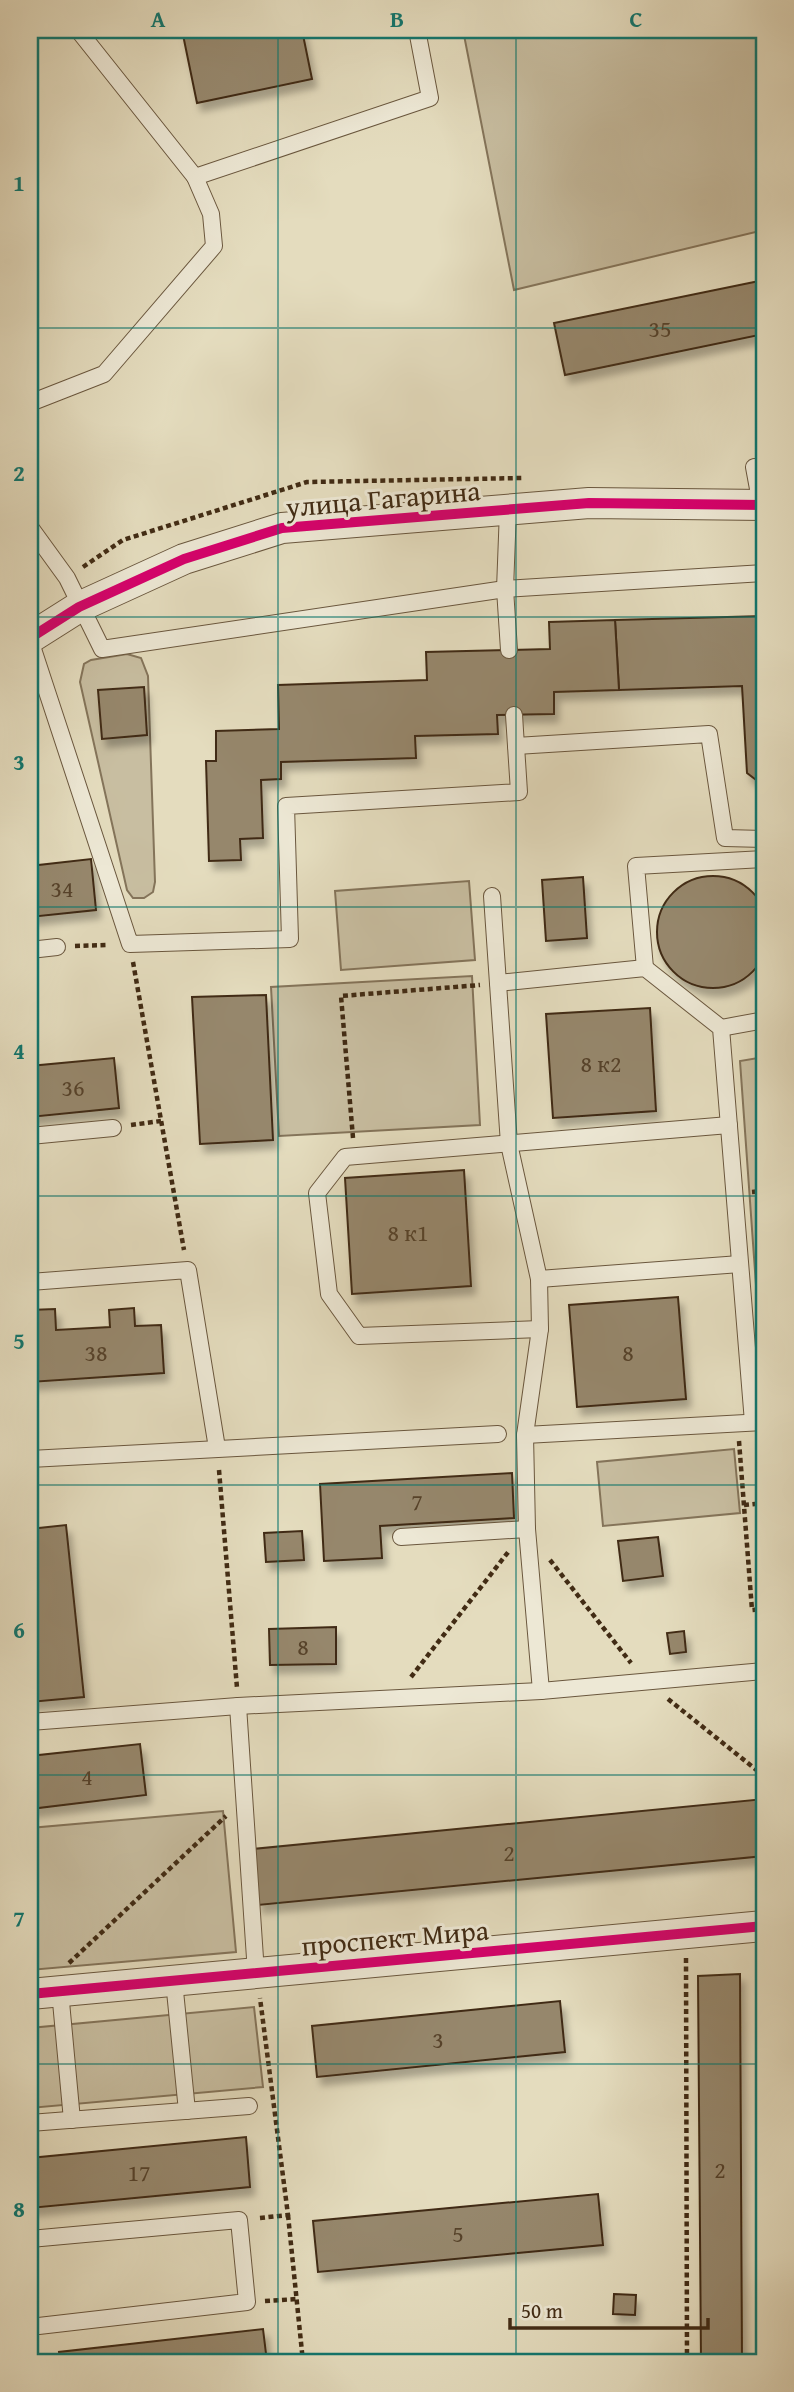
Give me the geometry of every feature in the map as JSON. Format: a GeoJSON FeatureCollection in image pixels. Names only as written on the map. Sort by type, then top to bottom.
{"type":"FeatureCollection","features":[{"type":"Feature","properties":{"kind":"street","name":"улица Гагарина"},"geometry":{"type":"LineString","coordinates":[[30,639],[79,607],[184,559],[282,528],[589,503],[762,505]]}},
{"type":"Feature","properties":{"kind":"street","name":"проспект Мира"},"geometry":{"type":"LineString","coordinates":[[30,1994],[61,1981],[174,1981],[764,1926]]}},
{"type":"Feature","properties":{"kind":"lane"},"geometry":{"type":"LineString","coordinates":[[30,403],[104,374],[214,246],[211,214],[195,177],[78,30]]}},
{"type":"Feature","properties":{"kind":"lane"},"geometry":{"type":"LineString","coordinates":[[195,177],[430,98],[417,30]]}},
{"type":"Feature","properties":{"kind":"lane"},"geometry":{"type":"LineString","coordinates":[[754,467],[762,505]]}},
{"type":"Feature","properties":{"kind":"lane"},"geometry":{"type":"LineString","coordinates":[[508,510],[505,589],[509,650]]}},
{"type":"Feature","properties":{"kind":"lane"},"geometry":{"type":"LineString","coordinates":[[30,527],[67,578],[102,649],[505,589],[764,573]]}},
{"type":"Feature","properties":{"kind":"lane"},"geometry":{"type":"LineString","coordinates":[[30,639],[130,944],[289,939],[286,806],[519,792],[514,715]]}},
{"type":"Feature","properties":{"kind":"lane"},"geometry":{"type":"LineString","coordinates":[[516,746],[709,734],[725,838],[717,862]]}},
{"type":"Feature","properties":{"kind":"lane"},"geometry":{"type":"LineString","coordinates":[[725,838],[764,839]]}},
{"type":"Feature","properties":{"kind":"lane"},"geometry":{"type":"LineString","coordinates":[[645,968],[636,866],[764,859]]}},
{"type":"Feature","properties":{"kind":"lane"},"geometry":{"type":"LineString","coordinates":[[492,896],[509,1144],[539,1279],[540,1329],[525,1435],[527,1529],[541,1691]]}},
{"type":"Feature","properties":{"kind":"lane"},"geometry":{"type":"LineString","coordinates":[[30,950],[57,947]]}},
{"type":"Feature","properties":{"kind":"lane"},"geometry":{"type":"LineString","coordinates":[[498,983],[645,968],[721,1028],[752,1422],[525,1435]]}},
{"type":"Feature","properties":{"kind":"lane"},"geometry":{"type":"LineString","coordinates":[[721,1028],[764,1020]]}},
{"type":"Feature","properties":{"kind":"lane"},"geometry":{"type":"LineString","coordinates":[[540,1329],[359,1336],[329,1294],[317,1193],[345,1157],[729,1125]]}},
{"type":"Feature","properties":{"kind":"lane"},"geometry":{"type":"LineString","coordinates":[[30,1136],[113,1128]]}},
{"type":"Feature","properties":{"kind":"lane"},"geometry":{"type":"LineString","coordinates":[[539,1279],[740,1264]]}},
{"type":"Feature","properties":{"kind":"lane"},"geometry":{"type":"LineString","coordinates":[[30,1282],[188,1270],[218,1448]]}},
{"type":"Feature","properties":{"kind":"lane"},"geometry":{"type":"LineString","coordinates":[[30,1459],[498,1434]]}},
{"type":"Feature","properties":{"kind":"lane"},"geometry":{"type":"LineString","coordinates":[[401,1537],[527,1529]]}},
{"type":"Feature","properties":{"kind":"lane"},"geometry":{"type":"LineString","coordinates":[[30,1721],[238,1706],[541,1691],[764,1671]]}},
{"type":"Feature","properties":{"kind":"lane"},"geometry":{"type":"LineString","coordinates":[[238,1706],[257,1973]]}},
{"type":"Feature","properties":{"kind":"lane"},"geometry":{"type":"LineString","coordinates":[[61,1981],[72,2120]]}},
{"type":"Feature","properties":{"kind":"lane"},"geometry":{"type":"LineString","coordinates":[[174,1981],[187,2111]]}},
{"type":"Feature","properties":{"kind":"lane"},"geometry":{"type":"LineString","coordinates":[[30,2123],[249,2106]]}},
{"type":"Feature","properties":{"kind":"lane"},"geometry":{"type":"LineString","coordinates":[[30,2239],[239,2220],[247,2302],[30,2327]]}},
{"type":"Feature","properties":{"kind":"path"},"geometry":{"type":"LineString","coordinates":[[57,947],[130,944],[188,1270]]}},
{"type":"Feature","properties":{"kind":"path"},"geometry":{"type":"LineString","coordinates":[[355,1156],[341,996],[498,983]]}},
{"type":"Feature","properties":{"kind":"path"},"geometry":{"type":"LineString","coordinates":[[113,1128],[162,1121]]}},
{"type":"Feature","properties":{"kind":"path"},"geometry":{"type":"LineString","coordinates":[[752,1422],[744,1505],[752,1610],[764,1609]]}},
{"type":"Feature","properties":{"kind":"path"},"geometry":{"type":"LineString","coordinates":[[218,1448],[238,1706]]}},
{"type":"Feature","properties":{"kind":"path"},"geometry":{"type":"LineString","coordinates":[[744,1505],[764,1503]]}},
{"type":"Feature","properties":{"kind":"path"},"geometry":{"type":"LineString","coordinates":[[404,1686],[527,1529],[645,1680]]}},
{"type":"Feature","properties":{"kind":"path"},"geometry":{"type":"LineString","coordinates":[[676,1695],[664,1696],[764,1776]]}},
{"type":"Feature","properties":{"kind":"path"},"geometry":{"type":"LineString","coordinates":[[61,1981],[244,1799]]}},
{"type":"Feature","properties":{"kind":"path"},"geometry":{"type":"LineString","coordinates":[[686,1933],[687,2362]]}},
{"type":"Feature","properties":{"kind":"path"},"geometry":{"type":"LineString","coordinates":[[257,1973],[288,2215],[303,2362]]}},
{"type":"Feature","properties":{"kind":"path"},"geometry":{"type":"LineString","coordinates":[[239,2220],[288,2215]]}},
{"type":"Feature","properties":{"kind":"path"},"geometry":{"type":"LineString","coordinates":[[247,2302],[297,2299]]}},
{"type":"Feature","properties":{"kind":"shaded area"},"geometry":{"type":"Polygon","coordinates":[[[463,30],[764,30],[764,230],[514,290],[463,30]]]}},
{"type":"Feature","properties":{"kind":"shaded area"},"geometry":{"type":"Polygon","coordinates":[[[127,654],[141,658],[148,676],[155,882],[153,892],[144,898],[133,898],[127,890],[80,682],[84,664],[91,660],[127,654]]]}},
{"type":"Feature","properties":{"kind":"shaded area"},"geometry":{"type":"Polygon","coordinates":[[[469,881],[475,960],[341,970],[335,891],[469,881]]]}},
{"type":"Feature","properties":{"kind":"shaded area"},"geometry":{"type":"Polygon","coordinates":[[[472,976],[480,1125],[279,1136],[271,987],[472,976]]]}},
{"type":"Feature","properties":{"kind":"shaded area"},"geometry":{"type":"Polygon","coordinates":[[[764,1057],[764,1397],[740,1061],[764,1057]]]}},
{"type":"Feature","properties":{"kind":"shaded area"},"geometry":{"type":"Polygon","coordinates":[[[734,1449],[740,1513],[603,1526],[597,1462],[734,1449]]]}},
{"type":"Feature","properties":{"kind":"shaded area"},"geometry":{"type":"Polygon","coordinates":[[[223,1811],[236,1952],[30,1970],[30,1828],[223,1811]]]}},
{"type":"Feature","properties":{"kind":"shaded area"},"geometry":{"type":"Polygon","coordinates":[[[254,2007],[263,2087],[30,2108],[30,2028],[254,2007]]]}},
{"type":"Feature","properties":{"kind":"building"},"geometry":{"type":"Polygon","coordinates":[[[182,30],[302,30],[312,79],[197,103],[182,30]]]}},
{"type":"Feature","properties":{"kind":"building"},"geometry":{"type":"Polygon","coordinates":[[[764,280],[764,334],[565,375],[554,323],[764,280]]]}},
{"type":"Feature","properties":{"kind":"building"},"geometry":{"type":"Polygon","coordinates":[[[764,616],[764,786],[747,773],[742,686],[619,690],[615,620],[764,616]]]}},
{"type":"Feature","properties":{"kind":"building"},"geometry":{"type":"Polygon","coordinates":[[[615,620],[619,690],[554,692],[554,714],[497,715],[498,734],[415,736],[416,758],[281,762],[281,779],[261,780],[263,838],[240,839],[241,860],[209,861],[206,761],[216,761],[216,731],[279,729],[278,685],[427,680],[426,652],[550,649],[549,622],[615,620]]]}},
{"type":"Feature","properties":{"kind":"building"},"geometry":{"type":"Polygon","coordinates":[[[144,687],[147,735],[102,739],[98,690],[144,687]]]}},
{"type":"Feature","properties":{"kind":"building"},"geometry":{"type":"Polygon","coordinates":[[[91,859],[96,910],[30,917],[30,866],[91,859]]]}},
{"type":"Feature","properties":{"kind":"building"},"geometry":{"type":"Polygon","coordinates":[[[713,876],[734,880],[752,893],[765,911],[769,932],[765,953],[752,971],[734,984],[713,988],[692,984],[674,971],[661,953],[657,932],[661,911],[674,893],[692,880],[713,876]]]}},
{"type":"Feature","properties":{"kind":"building"},"geometry":{"type":"Polygon","coordinates":[[[583,877],[587,938],[546,941],[542,880],[583,877]]]}},
{"type":"Feature","properties":{"kind":"building"},"geometry":{"type":"Polygon","coordinates":[[[266,995],[273,1140],[200,1144],[192,997],[266,995]]]}},
{"type":"Feature","properties":{"kind":"building"},"geometry":{"type":"Polygon","coordinates":[[[650,1008],[656,1111],[553,1118],[546,1014],[650,1008]]]}},
{"type":"Feature","properties":{"kind":"building"},"geometry":{"type":"Polygon","coordinates":[[[114,1058],[119,1108],[30,1117],[30,1066],[114,1058]]]}},
{"type":"Feature","properties":{"kind":"building"},"geometry":{"type":"Polygon","coordinates":[[[464,1170],[471,1286],[352,1294],[345,1178],[464,1170]]]}},
{"type":"Feature","properties":{"kind":"building"},"geometry":{"type":"Polygon","coordinates":[[[678,1297],[686,1399],[577,1407],[569,1305],[678,1297]]]}},
{"type":"Feature","properties":{"kind":"building"},"geometry":{"type":"Polygon","coordinates":[[[134,1308],[135,1326],[161,1325],[164,1373],[30,1382],[30,1310],[55,1309],[56,1330],[110,1327],[109,1310],[134,1308]]]}},
{"type":"Feature","properties":{"kind":"building"},"geometry":{"type":"Polygon","coordinates":[[[512,1473],[514,1518],[380,1526],[382,1558],[324,1561],[320,1484],[512,1473]]]}},
{"type":"Feature","properties":{"kind":"building"},"geometry":{"type":"Polygon","coordinates":[[[66,1525],[84,1697],[30,1702],[30,1529],[66,1525]]]}},
{"type":"Feature","properties":{"kind":"building"},"geometry":{"type":"Polygon","coordinates":[[[302,1531],[304,1560],[266,1562],[264,1533],[302,1531]]]}},
{"type":"Feature","properties":{"kind":"building"},"geometry":{"type":"Polygon","coordinates":[[[658,1537],[663,1576],[623,1581],[618,1541],[658,1537]]]}},
{"type":"Feature","properties":{"kind":"building"},"geometry":{"type":"Polygon","coordinates":[[[336,1627],[336,1664],[270,1665],[269,1629],[336,1627]]]}},
{"type":"Feature","properties":{"kind":"building"},"geometry":{"type":"Polygon","coordinates":[[[684,1631],[686,1652],[670,1654],[667,1633],[684,1631]]]}},
{"type":"Feature","properties":{"kind":"building"},"geometry":{"type":"Polygon","coordinates":[[[140,1744],[146,1795],[30,1809],[30,1756],[140,1744]]]}},
{"type":"Feature","properties":{"kind":"building"},"geometry":{"type":"Polygon","coordinates":[[[764,1799],[764,1856],[258,1905],[253,1849],[764,1799]]]}},
{"type":"Feature","properties":{"kind":"building"},"geometry":{"type":"Polygon","coordinates":[[[740,1974],[742,2362],[701,2362],[698,1976],[740,1974]]]}},
{"type":"Feature","properties":{"kind":"building"},"geometry":{"type":"Polygon","coordinates":[[[560,2001],[565,2052],[317,2077],[312,2026],[560,2001]]]}},
{"type":"Feature","properties":{"kind":"building"},"geometry":{"type":"Polygon","coordinates":[[[246,2137],[250,2187],[30,2208],[30,2158],[246,2137]]]}},
{"type":"Feature","properties":{"kind":"building"},"geometry":{"type":"Polygon","coordinates":[[[598,2194],[603,2245],[318,2272],[313,2221],[598,2194]]]}},
{"type":"Feature","properties":{"kind":"building"},"geometry":{"type":"Polygon","coordinates":[[[614,2294],[636,2295],[635,2315],[613,2314],[614,2294]]]}},
{"type":"Feature","properties":{"kind":"building"},"geometry":{"type":"Polygon","coordinates":[[[263,2329],[267,2362],[60,2362],[59,2352],[263,2329]]]}},
{"type":"Feature","properties":{"kind":"cycle path"},"geometry":{"type":"LineString","coordinates":[[30,638],[79,607],[184,559],[282,528],[589,503],[764,505]]}},
{"type":"Feature","properties":{"kind":"cycle path"},"geometry":{"type":"LineString","coordinates":[[30,1994],[764,1926]]}}]}
